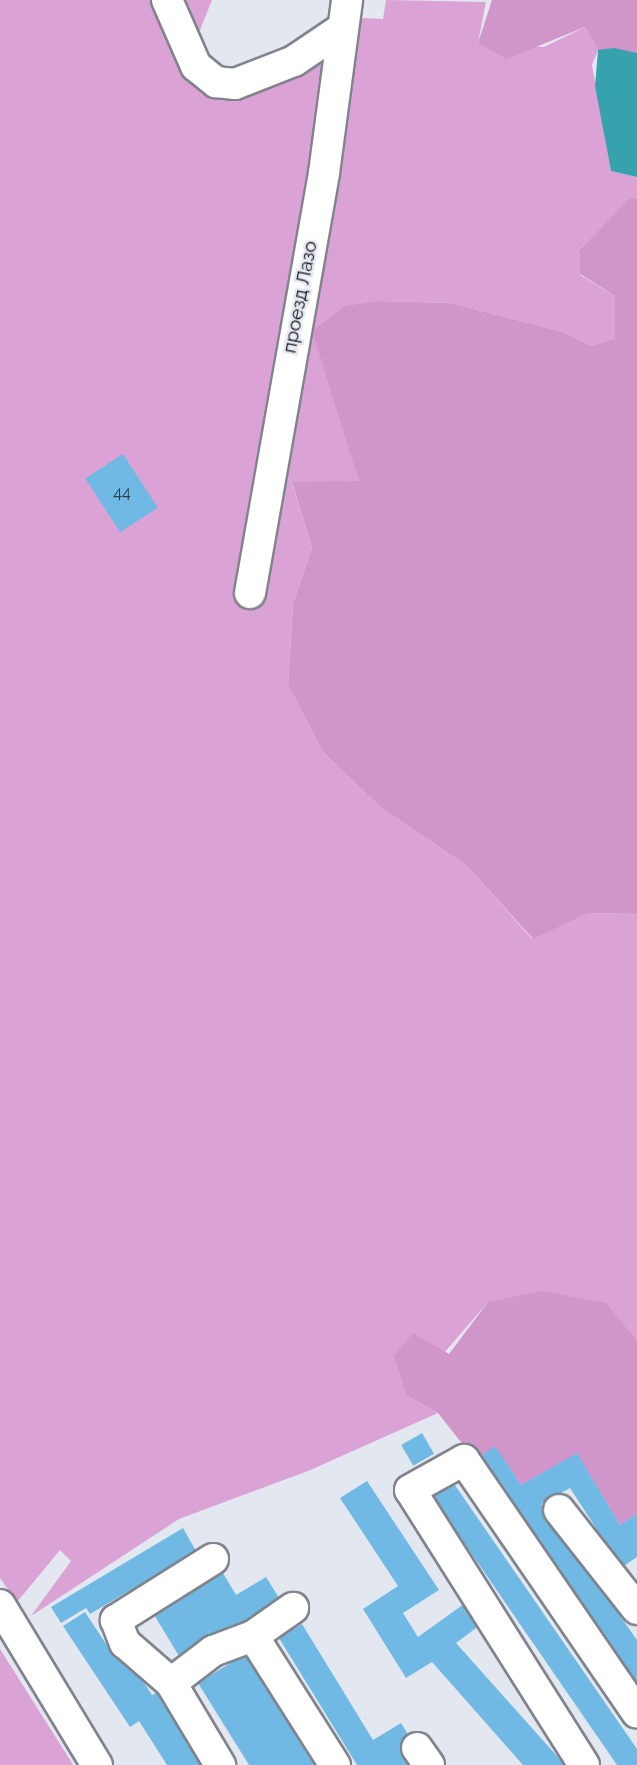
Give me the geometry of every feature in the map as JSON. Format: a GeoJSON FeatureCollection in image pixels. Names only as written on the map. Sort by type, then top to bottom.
{"type":"FeatureCollection","features":[{"type":"Feature","properties":{"kind":"street"},"geometry":{"type":"LineString","coordinates":[[167,0],[196,66],[216,82],[235,84],[294,61],[340,30]]}},
{"type":"Feature","properties":{"kind":"street","name":"проезд Лазо"},"geometry":{"type":"LineString","coordinates":[[250,593],[324,173],[340,30],[347,0]]}},
{"type":"Feature","properties":{"kind":"street"},"geometry":{"type":"LineString","coordinates":[[584,1765],[410,1490],[464,1460],[637,1713]]}},
{"type":"Feature","properties":{"kind":"street"},"geometry":{"type":"LineString","coordinates":[[559,1510],[632,1592]]}},
{"type":"Feature","properties":{"kind":"street"},"geometry":{"type":"LineString","coordinates":[[213,1559],[116,1620],[125,1643],[171,1684],[220,1765]]}},
{"type":"Feature","properties":{"kind":"street"},"geometry":{"type":"LineString","coordinates":[[0,1605],[93,1764]]}},
{"type":"Feature","properties":{"kind":"street"},"geometry":{"type":"LineString","coordinates":[[171,1684],[213,1651],[253,1636],[293,1608]]}},
{"type":"Feature","properties":{"kind":"street"},"geometry":{"type":"LineString","coordinates":[[253,1636],[335,1765]]}},
{"type":"Feature","properties":{"kind":"shaded area"},"geometry":{"type":"Polygon","coordinates":[[[0,0],[212,0],[194,45],[212,73],[233,76],[350,32],[362,18],[383,19],[386,0],[486,2],[478,43],[544,47],[585,27],[598,50],[592,65],[611,171],[637,177],[637,199],[630,198],[580,275],[615,296],[615,338],[591,346],[564,332],[450,303],[380,301],[346,432],[359,482],[292,483],[312,548],[293,604],[288,685],[323,752],[379,806],[467,866],[532,939],[589,913],[637,914],[637,1341],[488,1302],[407,1396],[438,1413],[308,1471],[179,1519],[31,1616],[71,1561],[60,1550],[17,1602],[0,1578],[0,0]]]}},
{"type":"Feature","properties":{"kind":"shaded area"},"geometry":{"type":"Polygon","coordinates":[[[492,0],[637,0],[637,53],[598,50],[585,27],[506,59],[478,43],[492,0]]]}},
{"type":"Feature","properties":{"kind":"shaded area"},"geometry":{"type":"Polygon","coordinates":[[[630,198],[637,199],[637,914],[589,913],[533,939],[467,866],[379,806],[323,752],[288,685],[293,604],[312,548],[292,482],[359,481],[312,331],[345,306],[380,301],[450,303],[564,332],[591,346],[615,338],[615,296],[580,274],[580,250],[630,198]]]}},
{"type":"Feature","properties":{"kind":"shaded area"},"geometry":{"type":"Polygon","coordinates":[[[542,1291],[606,1303],[637,1341],[637,1514],[620,1525],[577,1454],[521,1485],[495,1447],[475,1460],[438,1413],[407,1396],[394,1356],[413,1333],[449,1354],[488,1302],[542,1291]]]}},
{"type":"Feature","properties":{"kind":"shaded area"},"geometry":{"type":"Polygon","coordinates":[[[0,1649],[72,1763],[73,1765],[0,1765],[0,1649]]]}},
{"type":"Feature","properties":{"kind":"water"},"geometry":{"type":"Polygon","coordinates":[[[614,48],[637,53],[637,177],[611,171],[595,86],[598,50],[614,48]]]}},
{"type":"Feature","properties":{"kind":"building"},"geometry":{"type":"Polygon","coordinates":[[[123,454],[158,508],[120,532],[85,479],[123,454]]]}},
{"type":"Feature","properties":{"kind":"building"},"geometry":{"type":"Polygon","coordinates":[[[422,1433],[434,1454],[413,1466],[401,1445],[422,1433]]]}},
{"type":"Feature","properties":{"kind":"building"},"geometry":{"type":"Polygon","coordinates":[[[495,1446],[521,1485],[577,1453],[620,1525],[637,1514],[637,1557],[615,1572],[590,1545],[603,1539],[570,1488],[541,1504],[637,1640],[637,1688],[475,1460],[495,1446]]]}},
{"type":"Feature","properties":{"kind":"building"},"geometry":{"type":"Polygon","coordinates":[[[450,1478],[637,1749],[637,1765],[617,1765],[429,1492],[450,1478]]]}},
{"type":"Feature","properties":{"kind":"building"},"geometry":{"type":"Polygon","coordinates":[[[367,1481],[439,1590],[403,1613],[418,1637],[468,1601],[484,1622],[456,1643],[565,1765],[523,1765],[432,1662],[406,1678],[363,1609],[398,1586],[340,1498],[367,1481]]]}},
{"type":"Feature","properties":{"kind":"building"},"geometry":{"type":"Polygon","coordinates":[[[183,1528],[196,1551],[90,1614],[86,1608],[61,1623],[51,1607],[183,1528]]]}},
{"type":"Feature","properties":{"kind":"building"},"geometry":{"type":"Polygon","coordinates":[[[223,1573],[236,1595],[266,1577],[281,1601],[182,1661],[153,1613],[223,1573]]]}},
{"type":"Feature","properties":{"kind":"building"},"geometry":{"type":"Polygon","coordinates":[[[85,1612],[116,1659],[125,1653],[152,1695],[162,1690],[200,1765],[167,1765],[139,1721],[130,1727],[63,1626],[85,1612]]]}},
{"type":"Feature","properties":{"kind":"building"},"geometry":{"type":"Polygon","coordinates":[[[302,1624],[373,1740],[401,1723],[427,1765],[357,1765],[279,1638],[302,1624]]]}},
{"type":"Feature","properties":{"kind":"building"},"geometry":{"type":"Polygon","coordinates":[[[245,1654],[314,1765],[249,1765],[198,1683],[245,1654]]]}}]}
